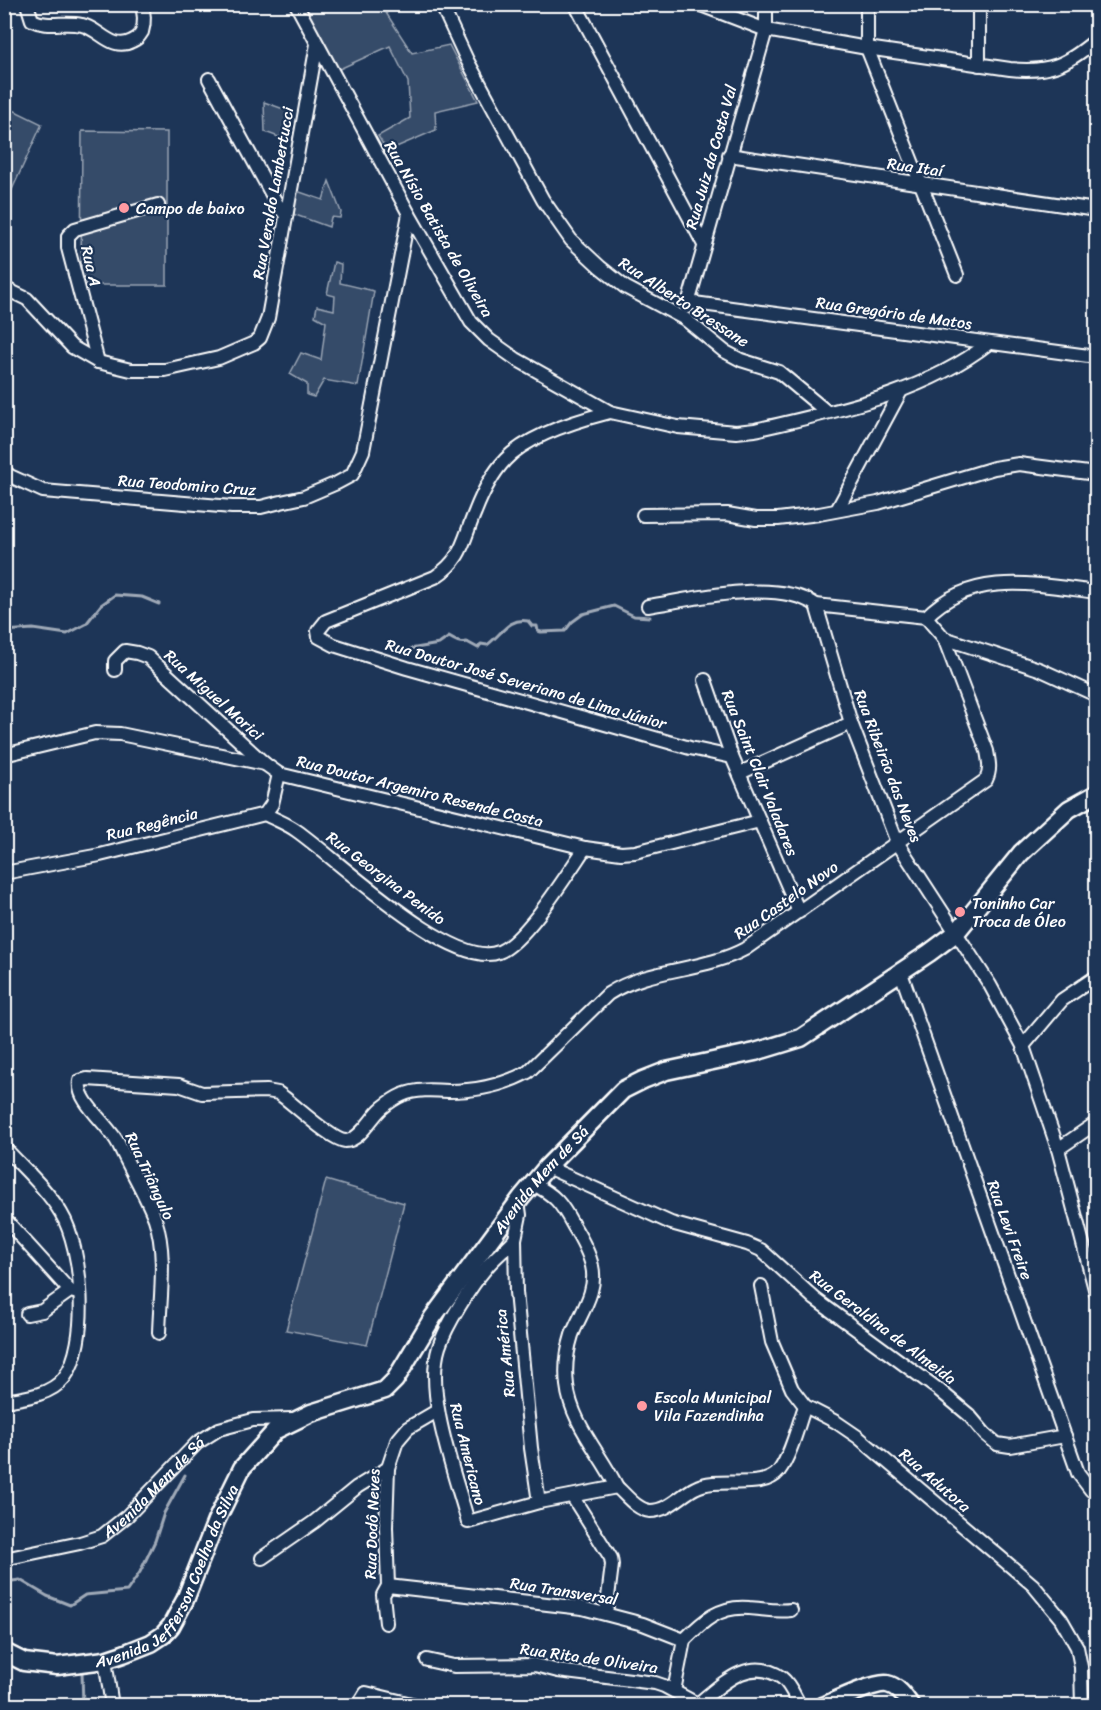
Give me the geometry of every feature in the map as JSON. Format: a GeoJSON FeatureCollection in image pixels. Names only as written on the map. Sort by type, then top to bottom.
{"type":"FeatureCollection","features":[{"type":"Feature","properties":{"kind":"street"},"geometry":{"type":"LineString","coordinates":[[27,4],[32,20],[42,25],[75,23],[91,26],[112,43],[128,44],[139,37],[144,25],[144,12],[141,4]]}},
{"type":"Feature","properties":{"kind":"street","name":"Rua Nísio Batista de Oliveira"},"geometry":{"type":"LineString","coordinates":[[296,4],[409,214],[471,322],[489,339],[523,364],[610,412],[678,427],[736,432],[755,430],[901,391],[937,377],[967,360],[989,343]]}},
{"type":"Feature","properties":{"kind":"street","name":"Rua Alberto Bressane"},"geometry":{"type":"LineString","coordinates":[[441,4],[467,60],[543,200],[571,240],[625,287],[685,319],[724,351],[741,360],[780,372],[827,412]]}},
{"type":"Feature","properties":{"kind":"street"},"geometry":{"type":"LineString","coordinates":[[575,4],[703,243]]}},
{"type":"Feature","properties":{"kind":"street"},"geometry":{"type":"LineString","coordinates":[[698,4],[766,30],[867,48],[1026,71],[1043,69],[1073,59],[1096,40]]}},
{"type":"Feature","properties":{"kind":"street","name":"Rua Juiz da Costa Val"},"geometry":{"type":"LineString","coordinates":[[685,319],[687,302],[703,243],[766,30],[766,4]]}},
{"type":"Feature","properties":{"kind":"street"},"geometry":{"type":"LineString","coordinates":[[867,4],[867,48],[957,275]]}},
{"type":"Feature","properties":{"kind":"street"},"geometry":{"type":"LineString","coordinates":[[979,4],[979,65]]}},
{"type":"Feature","properties":{"kind":"street","name":"Rua Veraldo Lambertucci"},"geometry":{"type":"LineString","coordinates":[[98,362],[131,370],[165,370],[219,358],[254,343],[260,338],[268,318],[317,44]]}},
{"type":"Feature","properties":{"kind":"street"},"geometry":{"type":"LineString","coordinates":[[209,79],[277,204],[285,214]]}},
{"type":"Feature","properties":{"kind":"street","name":"Rua Itaí"},"geometry":{"type":"LineString","coordinates":[[729,155],[1096,210]]}},
{"type":"Feature","properties":{"kind":"street","name":"Rua A"},"geometry":{"type":"LineString","coordinates":[[98,362],[68,248],[68,236],[75,229],[158,205]]}},
{"type":"Feature","properties":{"kind":"street","name":"Rua Teodomiro Cruz"},"geometry":{"type":"LineString","coordinates":[[4,471],[10,476],[43,490],[232,507],[261,507],[304,497],[352,475],[363,451],[409,214]]}},
{"type":"Feature","properties":{"kind":"street"},"geometry":{"type":"LineString","coordinates":[[4,288],[27,299],[72,347],[98,362]]}},
{"type":"Feature","properties":{"kind":"street","name":"Rua Gregório de Matos"},"geometry":{"type":"LineString","coordinates":[[687,302],[1096,357]]}},
{"type":"Feature","properties":{"kind":"street"},"geometry":{"type":"LineString","coordinates":[[837,510],[901,391]]}},
{"type":"Feature","properties":{"kind":"street","name":"Rua Doutor José Severiano de Lima Júnior"},"geometry":{"type":"LineString","coordinates":[[610,412],[586,418],[535,439],[506,459],[490,481],[475,511],[457,558],[447,569],[435,577],[326,621],[318,631],[319,637],[334,645],[407,668],[690,748],[732,757]]}},
{"type":"Feature","properties":{"kind":"street"},"geometry":{"type":"LineString","coordinates":[[643,515],[728,514],[756,519],[778,519],[878,503],[1005,465],[1045,466],[1096,474]]}},
{"type":"Feature","properties":{"kind":"street"},"geometry":{"type":"LineString","coordinates":[[926,617],[937,605],[975,589],[999,583],[1025,583],[1096,592]]}},
{"type":"Feature","properties":{"kind":"street"},"geometry":{"type":"LineString","coordinates":[[648,606],[759,591],[796,596],[808,599],[816,605],[926,617],[944,638],[1039,669],[1096,695]]}},
{"type":"Feature","properties":{"kind":"street","name":"Rua Ribeirão das Neves"},"geometry":{"type":"LineString","coordinates":[[816,605],[851,723],[897,842],[990,985],[1023,1046],[1058,1149],[1096,1293]]}},
{"type":"Feature","properties":{"kind":"street","name":"Rua Castelo Novo"},"geometry":{"type":"LineString","coordinates":[[81,1081],[87,1079],[171,1084],[202,1093],[267,1091],[278,1093],[341,1140],[351,1139],[384,1106],[407,1093],[475,1090],[513,1080],[528,1072],[608,994],[622,985],[644,977],[734,956],[986,780],[990,774],[987,750],[944,638]]}},
{"type":"Feature","properties":{"kind":"street","name":"Rua Miguel Morici"},"geometry":{"type":"LineString","coordinates":[[115,670],[115,661],[125,651],[148,657],[266,764]]}},
{"type":"Feature","properties":{"kind":"street","name":"Rua Saint Clair Valadares"},"geometry":{"type":"LineString","coordinates":[[705,680],[732,757],[799,912]]}},
{"type":"Feature","properties":{"kind":"street"},"geometry":{"type":"LineString","coordinates":[[740,773],[851,723]]}},
{"type":"Feature","properties":{"kind":"street","name":"Rua Doutor Argemiro Resende Costa"},"geometry":{"type":"LineString","coordinates":[[4,755],[94,733],[120,734],[266,764],[279,774],[585,848],[621,853],[634,852],[760,821]]}},
{"type":"Feature","properties":{"kind":"street"},"geometry":{"type":"LineString","coordinates":[[265,814],[272,804],[279,774]]}},
{"type":"Feature","properties":{"kind":"street","name":"Avenida Mem de Sá"},"geometry":{"type":"LineString","coordinates":[[4,1559],[80,1544],[102,1536],[127,1516],[197,1443],[219,1429],[253,1420],[297,1419],[385,1390],[395,1380],[433,1317],[518,1201],[547,1167],[623,1090],[666,1071],[755,1052],[801,1038],[901,973],[956,933],[1021,853],[1069,809],[1096,794]]}},
{"type":"Feature","properties":{"kind":"street","name":"Rua Georgina Penido"},"geometry":{"type":"LineString","coordinates":[[265,814],[296,830],[360,882],[432,934],[471,953],[488,955],[513,944],[546,904],[585,848]]}},
{"type":"Feature","properties":{"kind":"street","name":"Rua Regência"},"geometry":{"type":"LineString","coordinates":[[4,873],[100,855],[265,814]]}},
{"type":"Feature","properties":{"kind":"street","name":"Rua Levi Freire"},"geometry":{"type":"LineString","coordinates":[[901,973],[1078,1473],[1091,1490],[1096,1491]]}},
{"type":"Feature","properties":{"kind":"street"},"geometry":{"type":"LineString","coordinates":[[1023,1046],[1062,1000],[1096,977]]}},
{"type":"Feature","properties":{"kind":"street","name":"Rua Triângulo"},"geometry":{"type":"LineString","coordinates":[[81,1081],[79,1088],[82,1097],[115,1137],[154,1219],[160,1239],[159,1333]]}},
{"type":"Feature","properties":{"kind":"street"},"geometry":{"type":"LineString","coordinates":[[1058,1149],[1096,1124]]}},
{"type":"Feature","properties":{"kind":"street"},"geometry":{"type":"LineString","coordinates":[[4,1146],[62,1214],[74,1246],[74,1293],[81,1319],[75,1356],[63,1379],[48,1390],[30,1397],[4,1401]]}},
{"type":"Feature","properties":{"kind":"street","name":"Rua Geraldina de Almeida"},"geometry":{"type":"LineString","coordinates":[[547,1167],[671,1223],[761,1250],[815,1299],[939,1390],[969,1415],[997,1444],[1010,1446],[1065,1436]]}},
{"type":"Feature","properties":{"kind":"street"},"geometry":{"type":"LineString","coordinates":[[533,1184],[550,1192],[563,1208],[589,1255],[593,1268],[593,1283],[588,1301],[572,1338],[566,1360],[567,1386],[572,1408],[616,1487],[639,1507],[651,1511],[668,1506],[704,1484],[761,1481],[771,1477],[778,1472],[786,1458],[805,1406]]}},
{"type":"Feature","properties":{"kind":"street","name":"Rua América"},"geometry":{"type":"LineString","coordinates":[[518,1201],[520,1215],[515,1239],[516,1292],[531,1448],[539,1502]]}},
{"type":"Feature","properties":{"kind":"street"},"geometry":{"type":"LineString","coordinates":[[4,1218],[74,1293]]}},
{"type":"Feature","properties":{"kind":"street","name":"Rua Americano"},"geometry":{"type":"LineString","coordinates":[[515,1239],[486,1268],[448,1326],[439,1348],[436,1372],[437,1411],[468,1522],[539,1502]]}},
{"type":"Feature","properties":{"kind":"street","name":"Rua Adutora"},"geometry":{"type":"LineString","coordinates":[[761,1286],[772,1342],[792,1389],[805,1406],[836,1422],[858,1437],[1033,1585],[1061,1619],[1077,1647],[1081,1667],[1082,1706]]}},
{"type":"Feature","properties":{"kind":"street"},"geometry":{"type":"LineString","coordinates":[[27,1314],[42,1311],[74,1293]]}},
{"type":"Feature","properties":{"kind":"street","name":"Rua Dodô Neves"},"geometry":{"type":"LineString","coordinates":[[386,1623],[383,1595],[388,1586],[386,1527],[388,1468],[397,1441],[408,1428],[437,1411]]}},
{"type":"Feature","properties":{"kind":"street","name":"Avenida Jefferson Coelho da Silva"},"geometry":{"type":"LineString","coordinates":[[4,1652],[24,1662],[57,1666],[105,1660],[151,1643],[163,1635],[171,1626],[185,1600],[216,1521],[242,1468],[276,1430],[297,1419]]}},
{"type":"Feature","properties":{"kind":"street"},"geometry":{"type":"LineString","coordinates":[[262,1558],[314,1522],[357,1487],[388,1468]]}},
{"type":"Feature","properties":{"kind":"street"},"geometry":{"type":"LineString","coordinates":[[539,1502],[616,1487]]}},
{"type":"Feature","properties":{"kind":"street"},"geometry":{"type":"LineString","coordinates":[[572,1496],[610,1558],[612,1565],[606,1613]]}},
{"type":"Feature","properties":{"kind":"street","name":"Rua Transversal"},"geometry":{"type":"LineString","coordinates":[[388,1586],[458,1592],[606,1613],[684,1640]]}},
{"type":"Feature","properties":{"kind":"street"},"geometry":{"type":"LineString","coordinates":[[674,1691],[684,1640],[706,1618],[722,1610],[745,1607],[775,1612],[791,1610]]}},
{"type":"Feature","properties":{"kind":"street"},"geometry":{"type":"LineString","coordinates":[[105,1660],[112,1706]]}},
{"type":"Feature","properties":{"kind":"street","name":"Rua Rita de Oliveira"},"geometry":{"type":"LineString","coordinates":[[427,1660],[454,1666],[535,1665],[558,1671],[655,1683],[700,1704]]}},
{"type":"Feature","properties":{"kind":"street"},"geometry":{"type":"LineString","coordinates":[[700,1704],[726,1681],[744,1671],[763,1670],[782,1678],[800,1706]]}},
{"type":"Feature","properties":{"kind":"street"},"geometry":{"type":"LineString","coordinates":[[823,1706],[854,1700],[878,1684],[888,1684],[899,1690],[911,1706]]}},
{"type":"Feature","properties":{"kind":"street"},"geometry":{"type":"LineString","coordinates":[[358,1706],[366,1693],[420,1706]]}},
{"type":"Feature","properties":{"kind":"shaded area"},"geometry":{"type":"Polygon","coordinates":[[[300,5],[381,5],[412,53],[449,45],[478,101],[435,111],[436,130],[387,151],[378,136],[410,118],[408,82],[390,46],[335,71],[300,5]]]}},
{"type":"Feature","properties":{"kind":"shaded area"},"geometry":{"type":"Polygon","coordinates":[[[264,102],[289,111],[284,139],[265,132],[264,102]]]}},
{"type":"Feature","properties":{"kind":"shaded area"},"geometry":{"type":"Polygon","coordinates":[[[5,106],[42,124],[5,205],[5,106]]]}},
{"type":"Feature","properties":{"kind":"shaded area","name":"Campo de baixo"},"geometry":{"type":"Polygon","coordinates":[[[82,131],[167,132],[167,285],[81,285],[82,131]]]}},
{"type":"Feature","properties":{"kind":"shaded area"},"geometry":{"type":"Polygon","coordinates":[[[329,181],[341,212],[340,218],[331,217],[329,227],[290,213],[294,190],[323,200],[329,181]]]}},
{"type":"Feature","properties":{"kind":"shaded area"},"geometry":{"type":"Polygon","coordinates":[[[334,262],[341,264],[340,283],[374,291],[358,386],[324,380],[314,397],[307,395],[307,384],[290,374],[301,353],[321,360],[326,322],[315,316],[317,306],[334,310],[335,296],[327,294],[334,262]]]}},
{"type":"Feature","properties":{"kind":"shaded area"},"geometry":{"type":"Polygon","coordinates":[[[326,1180],[404,1203],[367,1345],[286,1330],[326,1180]]]}},
{"type":"Feature","properties":{"kind":"waterway"},"geometry":{"type":"LineString","coordinates":[[4,631],[33,629],[67,634],[86,624],[101,605],[115,595],[142,597],[159,604]]}},
{"type":"Feature","properties":{"kind":"waterway"},"geometry":{"type":"LineString","coordinates":[[410,649],[439,644],[449,637],[478,648],[481,644],[487,645],[510,624],[521,620],[537,626],[538,631],[541,632],[565,631],[583,614],[614,606],[634,616],[650,617]]}},
{"type":"Feature","properties":{"kind":"waterway"},"geometry":{"type":"LineString","coordinates":[[4,1582],[20,1580],[47,1596],[70,1605],[85,1595],[127,1591],[140,1572],[155,1541],[164,1513],[185,1475]]}},
{"type":"Feature","properties":{"kind":"waterway"},"geometry":{"type":"LineString","coordinates":[[82,1672],[83,1706]]}},
{"type":"Feature","properties":{"kind":"place","name":"Campo de baixo"},"geometry":{"type":"Point","coordinates":[124,208]}},
{"type":"Feature","properties":{"kind":"place","name":"Toninho Car Troca de Óleo"},"geometry":{"type":"Point","coordinates":[960,912]}},
{"type":"Feature","properties":{"kind":"place","name":"Escola Municipal Vila Fazendinha"},"geometry":{"type":"Point","coordinates":[642,1406]}}]}
